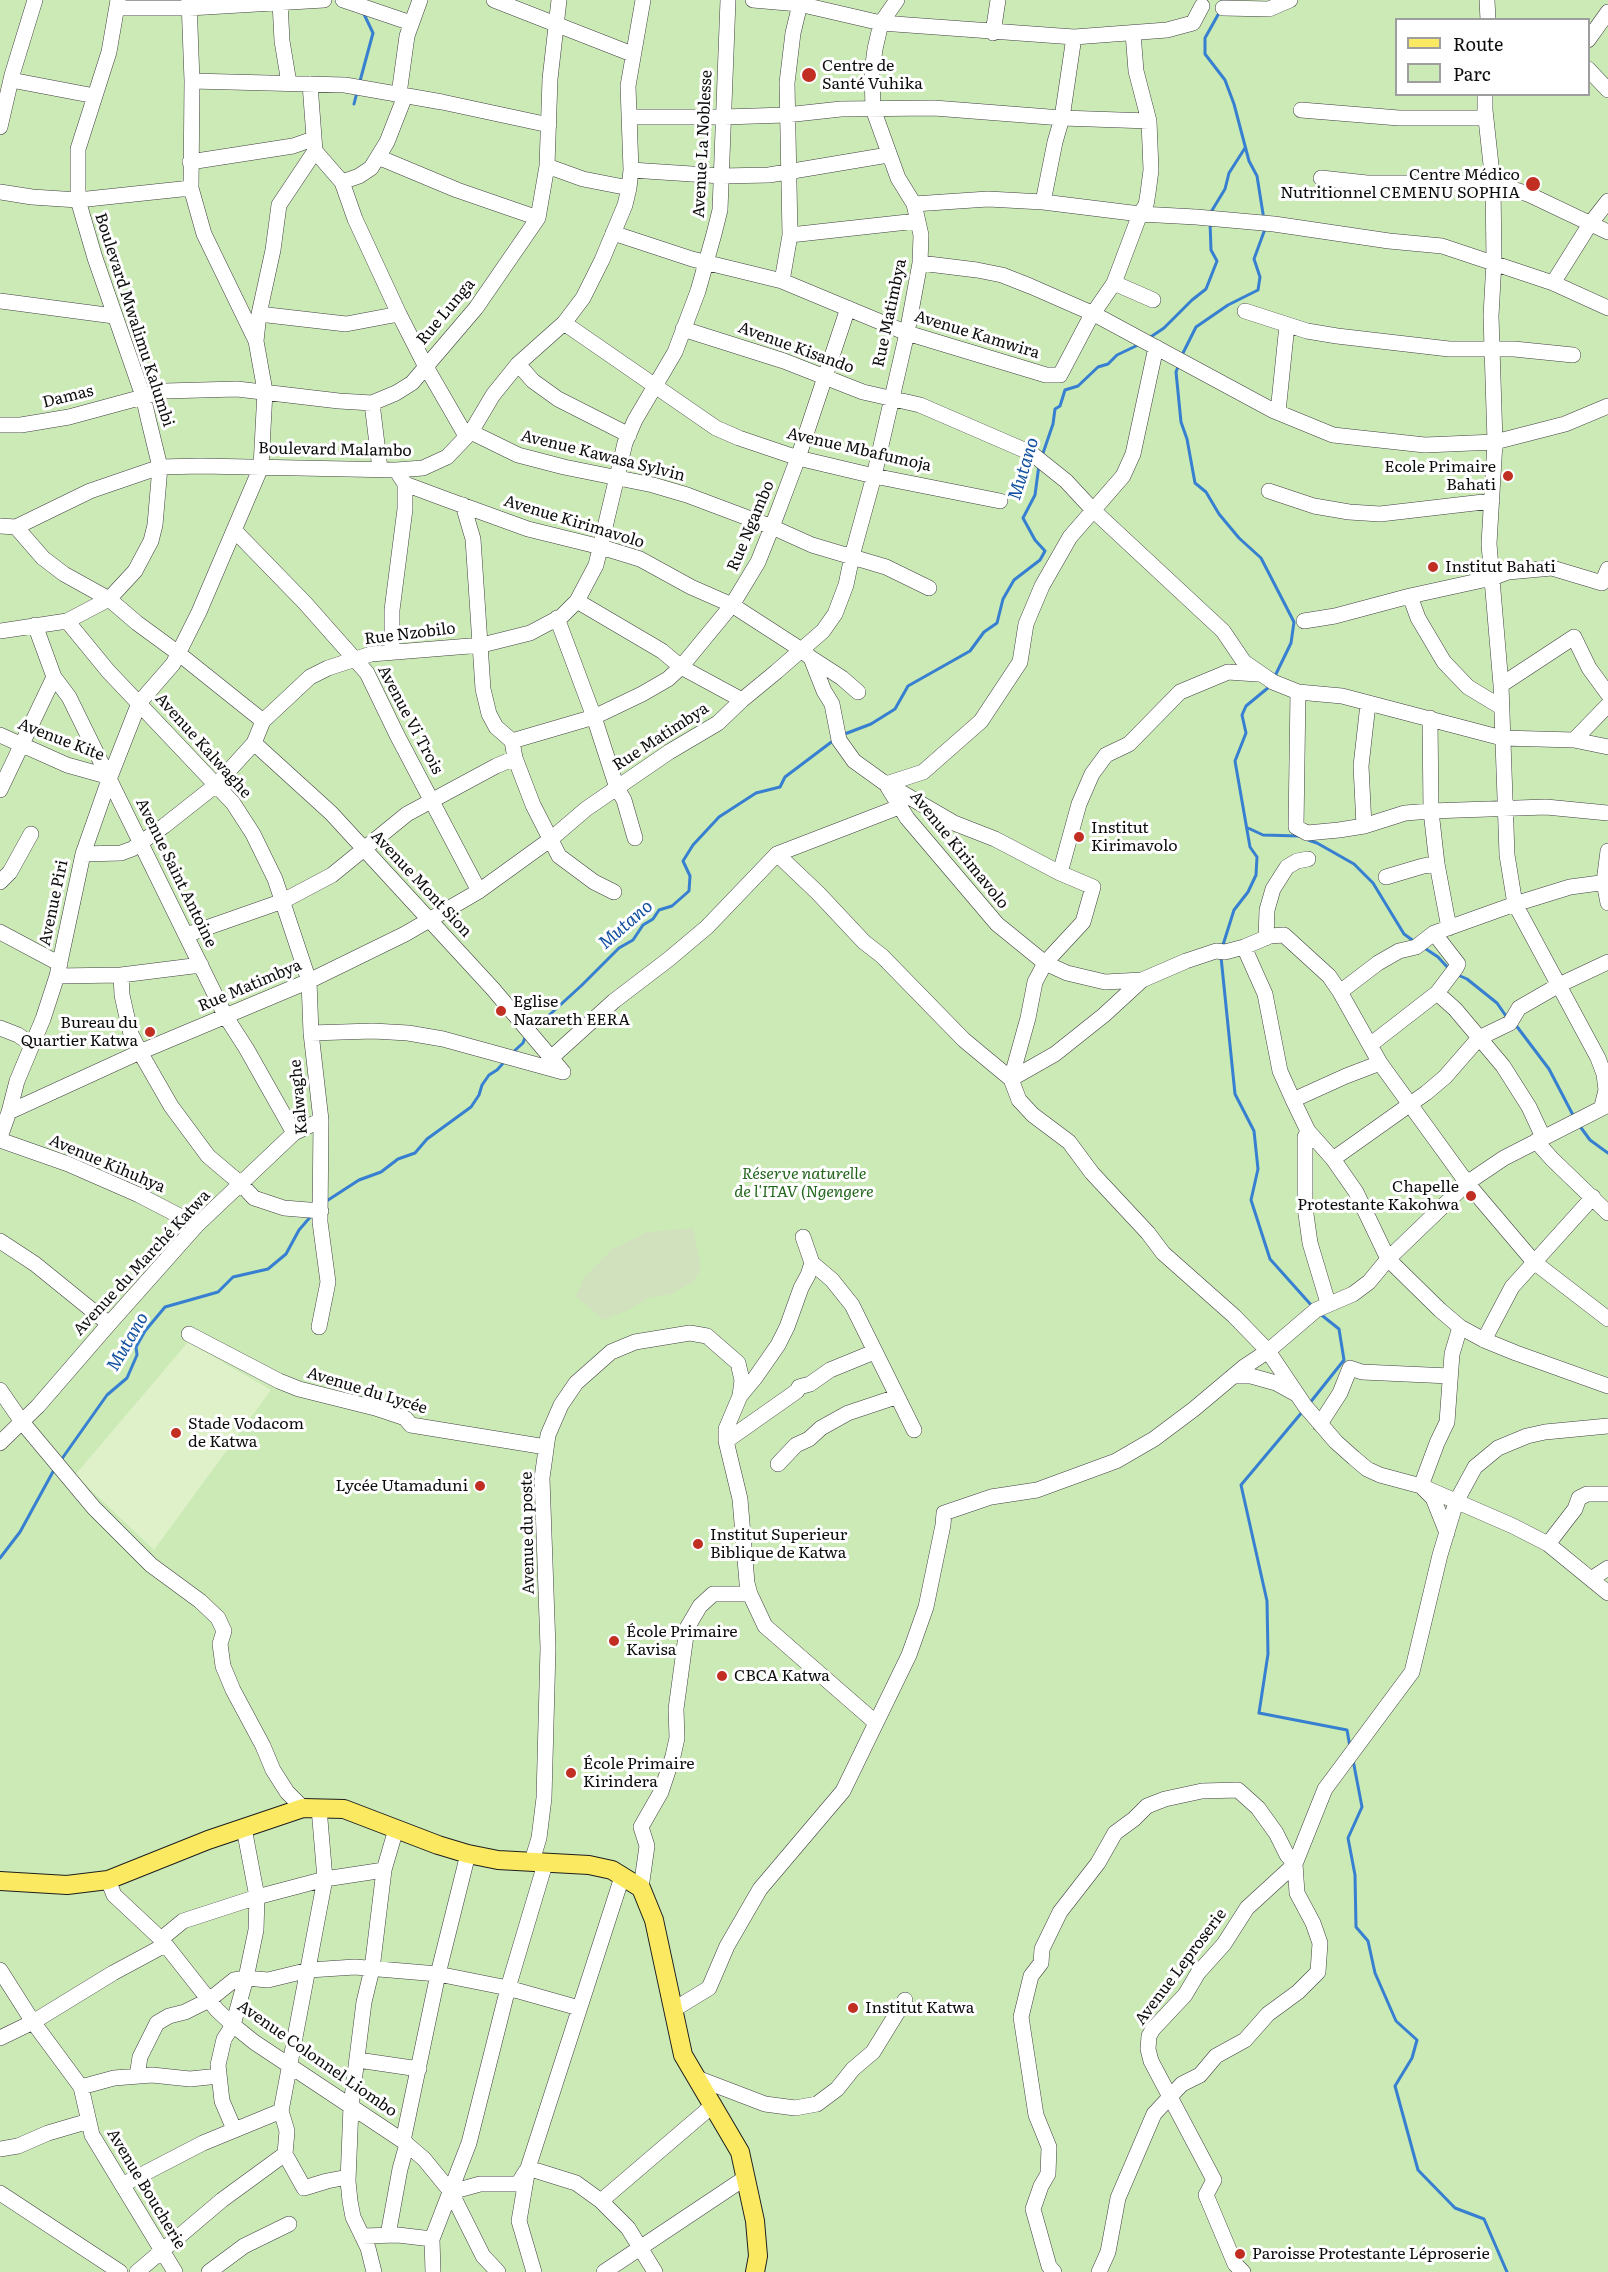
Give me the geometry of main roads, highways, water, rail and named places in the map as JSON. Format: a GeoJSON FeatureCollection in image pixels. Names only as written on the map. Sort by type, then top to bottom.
{"type":"FeatureCollection","features":[{"type":"Feature","properties":{"kind":"main road"},"geometry":{"type":"LineString","coordinates":[[0,1881],[67,1885],[108,1880],[244,1828],[311,1808],[344,1809],[468,1854],[498,1860],[589,1865],[612,1870],[641,1888],[654,1920],[683,2055],[740,2152],[755,2221],[758,2256],[756,2272]]}},
{"type":"Feature","properties":{"kind":"waterway"},"geometry":{"type":"LineString","coordinates":[[360,81],[373,33],[363,12]]}},
{"type":"Feature","properties":{"kind":"waterway"},"geometry":{"type":"LineString","coordinates":[[1219,13],[1205,38],[1205,54],[1225,80],[1234,104],[1249,161],[1257,176],[1264,220]]}},
{"type":"Feature","properties":{"kind":"waterway"},"geometry":{"type":"LineString","coordinates":[[354,104],[357,92]]}},
{"type":"Feature","properties":{"kind":"waterway","name":"Mutano"},"geometry":{"type":"LineString","coordinates":[[1211,212],[1225,189],[1229,173],[1245,148]]}},
{"type":"Feature","properties":{"kind":"waterway","name":"Mutano"},"geometry":{"type":"LineString","coordinates":[[1149,338],[1164,328],[1206,289],[1217,261],[1211,250],[1210,222]]}},
{"type":"Feature","properties":{"kind":"waterway"},"geometry":{"type":"LineString","coordinates":[[1182,355],[1196,327],[1228,305],[1258,290],[1260,277],[1254,259],[1265,229]]}},
{"type":"Feature","properties":{"kind":"waterway","name":"Mutano"},"geometry":{"type":"LineString","coordinates":[[1042,456],[1053,424],[1055,409],[1060,406],[1065,390],[1078,386],[1098,367],[1108,364],[1117,355],[1138,345]]}},
{"type":"Feature","properties":{"kind":"waterway"},"geometry":{"type":"LineString","coordinates":[[1179,364],[1176,372],[1181,422],[1187,439],[1195,483],[1206,492],[1219,514],[1239,538],[1261,558],[1294,622],[1291,643],[1275,676]]}},
{"type":"Feature","properties":{"kind":"waterway","name":"Mutano"},"geometry":{"type":"LineString","coordinates":[[842,735],[871,724],[895,709],[908,686],[970,651],[984,632],[997,623],[1003,599],[1014,580],[1040,560],[1045,551],[1035,540],[1023,518],[1035,495],[1039,465]]}},
{"type":"Feature","properties":{"kind":"waterway"},"geometry":{"type":"LineString","coordinates":[[1222,948],[1234,910],[1248,892],[1256,875],[1257,857],[1250,847],[1235,761],[1246,733],[1242,715],[1246,706],[1269,687]]}},
{"type":"Feature","properties":{"kind":"waterway","name":"Mutano"},"geometry":{"type":"LineString","coordinates":[[534,1029],[619,948],[633,940],[643,925],[653,919],[659,910],[672,906],[689,891],[690,876],[683,861],[693,845],[719,817],[756,793],[780,787],[785,777],[834,740]]}},
{"type":"Feature","properties":{"kind":"waterway"},"geometry":{"type":"LineString","coordinates":[[1248,828],[1263,835],[1299,836]]}},
{"type":"Feature","properties":{"kind":"waterway"},"geometry":{"type":"LineString","coordinates":[[1308,840],[1354,864],[1373,883],[1404,934],[1415,942]]}},
{"type":"Feature","properties":{"kind":"waterway"},"geometry":{"type":"LineString","coordinates":[[1423,947],[1438,957],[1450,970]]}},
{"type":"Feature","properties":{"kind":"waterway"},"geometry":{"type":"LineString","coordinates":[[1221,957],[1235,1094],[1254,1131],[1258,1169],[1251,1200],[1270,1259],[1312,1306]]}},
{"type":"Feature","properties":{"kind":"waterway"},"geometry":{"type":"LineString","coordinates":[[1458,975],[1467,979],[1497,1003],[1508,1019]]}},
{"type":"Feature","properties":{"kind":"waterway"},"geometry":{"type":"LineString","coordinates":[[1515,1024],[1549,1069],[1574,1117]]}},
{"type":"Feature","properties":{"kind":"waterway","name":"Mutano"},"geometry":{"type":"LineString","coordinates":[[512,1053],[523,1043],[526,1035]]}},
{"type":"Feature","properties":{"kind":"waterway","name":"Mutano"},"geometry":{"type":"LineString","coordinates":[[325,1202],[359,1180],[381,1172],[398,1159],[415,1153],[427,1139],[471,1107],[489,1075],[506,1060]]}},
{"type":"Feature","properties":{"kind":"waterway"},"geometry":{"type":"LineString","coordinates":[[1579,1125],[1590,1140],[1608,1153]]}},
{"type":"Feature","properties":{"kind":"waterway","name":"Mutano"},"geometry":{"type":"LineString","coordinates":[[61,1460],[107,1395],[127,1378],[137,1355],[136,1347],[145,1331],[165,1307],[218,1292],[233,1277],[268,1269],[286,1254],[299,1230],[312,1215]]}},
{"type":"Feature","properties":{"kind":"waterway"},"geometry":{"type":"LineString","coordinates":[[1309,1404],[1344,1360],[1339,1329],[1319,1313]]}},
{"type":"Feature","properties":{"kind":"waterway"},"geometry":{"type":"LineString","coordinates":[[1303,1411],[1241,1485],[1267,1601],[1268,1654],[1259,1713],[1347,1730],[1350,1747]]}},
{"type":"Feature","properties":{"kind":"waterway","name":"Mutano"},"geometry":{"type":"LineString","coordinates":[[0,1558],[20,1532],[55,1468]]}},
{"type":"Feature","properties":{"kind":"waterway"},"geometry":{"type":"LineString","coordinates":[[1353,1760],[1362,1807],[1348,1838],[1355,1875],[1356,1927],[1368,1941],[1375,1973],[1396,2021],[1417,2040],[1412,2058],[1395,2086],[1418,2170],[1455,2208],[1484,2219],[1507,2272]]}},
{"type":"Feature","properties":{"kind":"place","name":"Centre de Santé Vuhika"},"geometry":{"type":"Point","coordinates":[809,75]}},
{"type":"Feature","properties":{"kind":"place","name":"Centre Médico Nutritionnel CEMENU SOPHIA"},"geometry":{"type":"Point","coordinates":[1533,184]}},
{"type":"Feature","properties":{"kind":"place","name":"Ecole Primaire Bahati"},"geometry":{"type":"Point","coordinates":[1508,476]}},
{"type":"Feature","properties":{"kind":"place","name":"Institut Bahati"},"geometry":{"type":"Point","coordinates":[1433,567]}},
{"type":"Feature","properties":{"kind":"place","name":"Institut Kirimavolo"},"geometry":{"type":"Point","coordinates":[1079,837]}},
{"type":"Feature","properties":{"kind":"place","name":"Eglise Nazareth EERA"},"geometry":{"type":"Point","coordinates":[501,1011]}},
{"type":"Feature","properties":{"kind":"place","name":"Bureau du Quartier Katwa"},"geometry":{"type":"Point","coordinates":[150,1032]}},
{"type":"Feature","properties":{"kind":"place","name":"Chapelle Protestante Kakohwa"},"geometry":{"type":"Point","coordinates":[1471,1196]}},
{"type":"Feature","properties":{"kind":"place","name":"Stade Vodacom de Katwa"},"geometry":{"type":"Point","coordinates":[176,1433]}},
{"type":"Feature","properties":{"kind":"place","name":"Lycée Utamaduni"},"geometry":{"type":"Point","coordinates":[480,1486]}},
{"type":"Feature","properties":{"kind":"place","name":"Institut Superieur Biblique de Katwa"},"geometry":{"type":"Point","coordinates":[698,1544]}},
{"type":"Feature","properties":{"kind":"place","name":"École Primaire Kavisa"},"geometry":{"type":"Point","coordinates":[614,1641]}},
{"type":"Feature","properties":{"kind":"place","name":"CBCA Katwa"},"geometry":{"type":"Point","coordinates":[722,1676]}},
{"type":"Feature","properties":{"kind":"place","name":"École Primaire Kirindera"},"geometry":{"type":"Point","coordinates":[571,1773]}},
{"type":"Feature","properties":{"kind":"place","name":"Institut Katwa"},"geometry":{"type":"Point","coordinates":[853,2008]}},
{"type":"Feature","properties":{"kind":"place","name":"Paroisse Protestante Léproserie"},"geometry":{"type":"Point","coordinates":[1240,2254]}},
{"type":"Feature","properties":{"kind":"park label","name":"Réserve naturelle de l'ITAV (Ngengere"},"geometry":{"type":"Point","coordinates":[804,1183]}}]}
